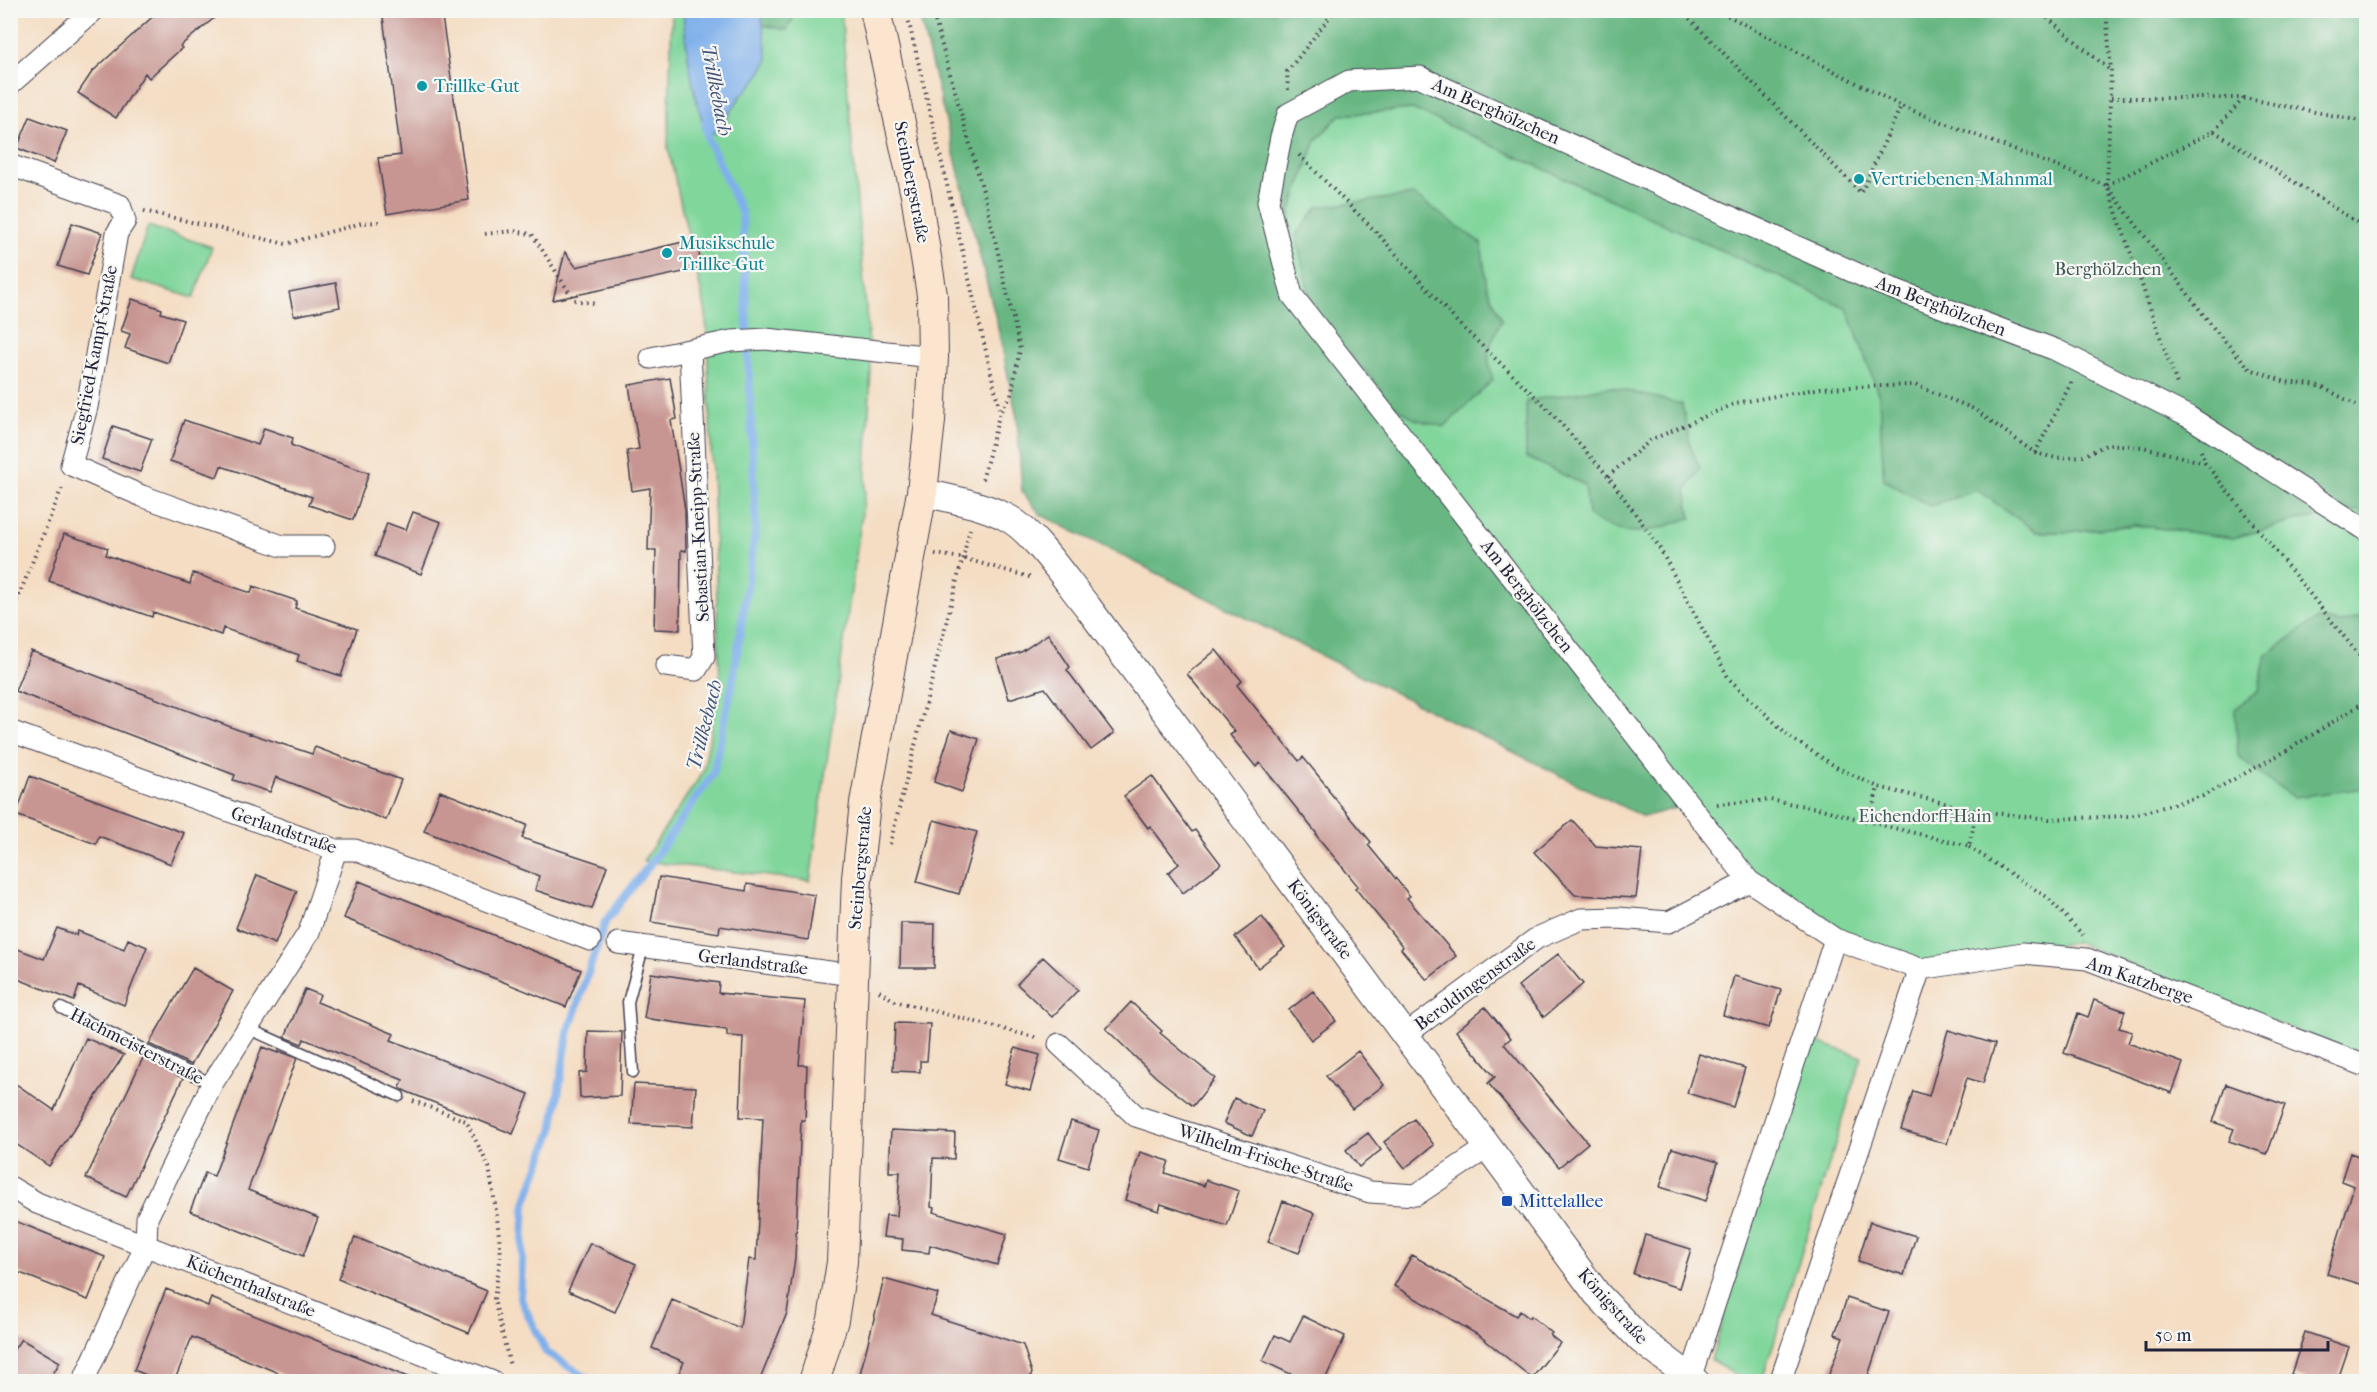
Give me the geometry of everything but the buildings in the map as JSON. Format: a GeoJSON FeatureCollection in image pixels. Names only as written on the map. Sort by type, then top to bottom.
{"type":"FeatureCollection","features":[{"type":"Feature","properties":{"kind":"main road","name":"Steinbergstraße"},"geometry":{"type":"LineString","coordinates":[[814,1382],[832,1320],[842,1262],[856,878],[865,803],[922,492],[930,421],[933,357],[932,295],[916,195],[875,10]]}},
{"type":"Feature","properties":{"kind":"street"},"geometry":{"type":"LineString","coordinates":[[10,84],[94,10]]}},
{"type":"Feature","properties":{"kind":"street","name":"Am Berghölzchen"},"geometry":{"type":"LineString","coordinates":[[1835,939],[1749,881],[1292,295],[1268,202],[1288,114],[1349,81],[1420,76],[1880,284],[2056,350],[2189,417],[2367,530]]}},
{"type":"Feature","properties":{"kind":"street"},"geometry":{"type":"LineString","coordinates":[[10,165],[120,205]]}},
{"type":"Feature","properties":{"kind":"street","name":"Siegfried-Kampf-Straße"},"geometry":{"type":"LineString","coordinates":[[120,205],[125,221],[117,234],[87,407],[71,465],[142,496],[282,546],[324,546]]}},
{"type":"Feature","properties":{"kind":"street"},"geometry":{"type":"LineString","coordinates":[[651,358],[731,341],[766,339],[933,357]]}},
{"type":"Feature","properties":{"kind":"street","name":"Sebastian-Kneipp-Straße"},"geometry":{"type":"LineString","coordinates":[[666,666],[696,670],[704,657],[690,351]]}},
{"type":"Feature","properties":{"kind":"street","name":"Königstraße"},"geometry":{"type":"LineString","coordinates":[[922,492],[976,506],[1007,518],[1028,534],[1087,606],[1597,1294],[1641,1340],[1692,1380]]}},
{"type":"Feature","properties":{"kind":"street","name":"Gerlandstraße"},"geometry":{"type":"LineString","coordinates":[[10,731],[336,850],[355,850],[590,940]]}},
{"type":"Feature","properties":{"kind":"street","name":"Hachmeisterstraße"},"geometry":{"type":"LineString","coordinates":[[83,1382],[146,1244],[147,1218],[212,1084],[309,932],[336,850]]}},
{"type":"Feature","properties":{"kind":"street","name":"Beroldingenstraße"},"geometry":{"type":"LineString","coordinates":[[1405,1035],[1537,938],[1581,919],[1618,918],[1669,922],[1749,881]]}},
{"type":"Feature","properties":{"kind":"street"},"geometry":{"type":"LineString","coordinates":[[1692,1380],[1835,939]]}},
{"type":"Feature","properties":{"kind":"street","name":"Am Katzberge"},"geometry":{"type":"LineString","coordinates":[[1835,939],[1920,969],[2023,954],[2087,959],[2367,1066]]}},
{"type":"Feature","properties":{"kind":"street","name":"Gerlandstraße"},"geometry":{"type":"LineString","coordinates":[[618,943],[852,975]]}},
{"type":"Feature","properties":{"kind":"street"},"geometry":{"type":"LineString","coordinates":[[1780,1382],[1920,969]]}},
{"type":"Feature","properties":{"kind":"street","name":"Wilhelm-Frische-Straße"},"geometry":{"type":"LineString","coordinates":[[1059,1044],[1136,1116],[1370,1192],[1416,1195],[1488,1147]]}},
{"type":"Feature","properties":{"kind":"street","name":"Küchenthalstraße"},"geometry":{"type":"LineString","coordinates":[[10,1187],[38,1203],[493,1382]]}},
{"type":"Feature","properties":{"kind":"lane"},"geometry":{"type":"LineString","coordinates":[[633,1072],[628,1002],[643,948]]}},
{"type":"Feature","properties":{"kind":"lane","name":"Hachmeisterstraße"},"geometry":{"type":"LineString","coordinates":[[61,1008],[212,1084]]}},
{"type":"Feature","properties":{"kind":"lane"},"geometry":{"type":"LineString","coordinates":[[247,1028],[399,1096]]}},
{"type":"Feature","properties":{"kind":"path"},"geometry":{"type":"LineString","coordinates":[[906,10],[1000,412]]}},
{"type":"Feature","properties":{"kind":"path"},"geometry":{"type":"LineString","coordinates":[[889,847],[1000,412],[1011,396],[1020,349],[987,205],[932,10]]}},
{"type":"Feature","properties":{"kind":"path"},"geometry":{"type":"LineString","coordinates":[[1288,114],[1287,72],[1335,10]]}},
{"type":"Feature","properties":{"kind":"path"},"geometry":{"type":"LineString","coordinates":[[1681,10],[1861,193],[1901,106]]}},
{"type":"Feature","properties":{"kind":"path"},"geometry":{"type":"LineString","coordinates":[[1718,10],[1901,106],[2107,186],[2215,330],[2250,369],[2286,382],[2320,386],[2367,410]]}},
{"type":"Feature","properties":{"kind":"path"},"geometry":{"type":"LineString","coordinates":[[2038,10],[2111,71]]}},
{"type":"Feature","properties":{"kind":"path"},"geometry":{"type":"LineString","coordinates":[[2106,10],[2111,71],[2107,186],[2175,378]]}},
{"type":"Feature","properties":{"kind":"path"},"geometry":{"type":"LineString","coordinates":[[2348,10],[2367,20]]}},
{"type":"Feature","properties":{"kind":"path"},"geometry":{"type":"LineString","coordinates":[[2111,98],[2244,98],[2367,122]]}},
{"type":"Feature","properties":{"kind":"path"},"geometry":{"type":"LineString","coordinates":[[2107,186],[2214,131],[2244,98]]}},
{"type":"Feature","properties":{"kind":"path"},"geometry":{"type":"LineString","coordinates":[[2214,131],[2367,228]]}},
{"type":"Feature","properties":{"kind":"path"},"geometry":{"type":"LineString","coordinates":[[1281,137],[1377,233],[1458,323],[1544,405],[1608,476],[1658,545],[1729,679],[1791,738],[1838,768],[1878,787],[1977,811],[2049,819],[2130,816],[2204,796],[2288,750],[2367,701]]}},
{"type":"Feature","properties":{"kind":"path"},"geometry":{"type":"LineString","coordinates":[[120,205],[286,244],[362,223],[379,222]]}},
{"type":"Feature","properties":{"kind":"path"},"geometry":{"type":"LineString","coordinates":[[485,234],[513,231],[532,234],[574,300],[597,304]]}},
{"type":"Feature","properties":{"kind":"path"},"geometry":{"type":"LineString","coordinates":[[2035,453],[2082,363]]}},
{"type":"Feature","properties":{"kind":"path"},"geometry":{"type":"LineString","coordinates":[[1608,476],[1651,440],[1736,404],[1821,388],[1914,385],[1974,409],[2035,453],[2056,458],[2083,456],[2108,444],[2143,447],[2205,463]]}},
{"type":"Feature","properties":{"kind":"path"},"geometry":{"type":"LineString","coordinates":[[2189,417],[2205,463],[2367,664]]}},
{"type":"Feature","properties":{"kind":"path"},"geometry":{"type":"LineString","coordinates":[[10,618],[71,465]]}},
{"type":"Feature","properties":{"kind":"path"},"geometry":{"type":"LineString","coordinates":[[911,551],[963,558],[1034,579]]}},
{"type":"Feature","properties":{"kind":"path"},"geometry":{"type":"LineString","coordinates":[[1869,822],[1878,787]]}},
{"type":"Feature","properties":{"kind":"path"},"geometry":{"type":"LineString","coordinates":[[1690,805],[1770,800],[1822,809],[1969,846],[2047,897],[2085,938],[2087,959]]}},
{"type":"Feature","properties":{"kind":"path"},"geometry":{"type":"LineString","coordinates":[[1969,846],[1977,811]]}},
{"type":"Feature","properties":{"kind":"path"},"geometry":{"type":"LineString","coordinates":[[852,975],[895,1001],[1059,1044]]}},
{"type":"Feature","properties":{"kind":"path"},"geometry":{"type":"LineString","coordinates":[[399,1096],[466,1121],[489,1167],[501,1255],[494,1299],[512,1371]]}},
{"type":"Feature","properties":{"kind":"green space"},"geometry":{"type":"Polygon","coordinates":[[[672,11],[697,11],[786,30],[797,11],[841,11],[871,369],[865,492],[810,881],[643,861],[703,772],[720,683],[706,313],[668,148],[672,11]]]}},
{"type":"Feature","properties":{"kind":"green space"},"geometry":{"type":"Polygon","coordinates":[[[697,11],[797,11],[787,30],[697,11]]]}},
{"type":"Feature","properties":{"kind":"green space","name":"Berghölzchen"},"geometry":{"type":"Polygon","coordinates":[[[918,11],[2366,11],[2366,516],[2359,510],[2299,520],[2233,538],[2135,525],[2068,532],[2037,532],[1977,490],[1930,506],[1884,480],[1879,396],[1847,308],[1413,109],[1340,115],[1316,140],[1290,212],[1293,294],[1691,804],[1643,817],[1041,515],[1022,492],[1017,418],[997,323],[918,11]]]}},
{"type":"Feature","properties":{"kind":"green space","name":"Eichendorff-Hain"},"geometry":{"type":"Polygon","coordinates":[[[1413,109],[1848,308],[1879,396],[1884,480],[1930,506],[1977,490],[2037,532],[2068,532],[2135,525],[2233,538],[2299,520],[2359,510],[2366,516],[2366,1057],[2201,994],[2077,942],[1919,967],[1835,937],[1750,879],[1293,294],[1290,212],[1316,140],[1340,115],[1413,109]]]}},
{"type":"Feature","properties":{"kind":"green space"},"geometry":{"type":"Polygon","coordinates":[[[1414,195],[1481,243],[1487,287],[1502,320],[1488,355],[1493,380],[1444,427],[1414,419],[1384,397],[1376,382],[1338,343],[1313,311],[1296,235],[1318,207],[1414,195]]]}},
{"type":"Feature","properties":{"kind":"green space"},"geometry":{"type":"Polygon","coordinates":[[[148,226],[212,247],[194,298],[131,279],[148,226]]]}},
{"type":"Feature","properties":{"kind":"green space"},"geometry":{"type":"Polygon","coordinates":[[[1611,387],[1682,404],[1691,448],[1700,468],[1686,490],[1691,518],[1639,532],[1615,529],[1588,515],[1585,485],[1526,457],[1526,401],[1611,387]]]}},
{"type":"Feature","properties":{"kind":"green space"},"geometry":{"type":"Polygon","coordinates":[[[2366,615],[2366,788],[2294,797],[2265,778],[2238,756],[2235,709],[2258,691],[2266,655],[2317,619],[2341,623],[2366,615]]]}},
{"type":"Feature","properties":{"kind":"green space"},"geometry":{"type":"Polygon","coordinates":[[[1807,1039],[1862,1057],[1762,1381],[1745,1381],[1711,1360],[1807,1039]]]}},
{"type":"Feature","properties":{"kind":"water"},"geometry":{"type":"Polygon","coordinates":[[[683,11],[761,11],[768,61],[756,80],[740,97],[717,133],[706,132],[697,102],[688,57],[683,11]]]}},
{"type":"Feature","properties":{"kind":"waterway","name":"Trillkebach"},"geometry":{"type":"LineString","coordinates":[[593,1382],[546,1352],[520,1298],[525,1203],[552,1132],[568,1033],[605,922],[654,859],[713,774],[732,686],[756,528],[742,214],[708,139],[705,124]]}},
{"type":"Feature","properties":{"kind":"place","name":"Trillke-Gut"},"geometry":{"type":"Point","coordinates":[422,86]}},
{"type":"Feature","properties":{"kind":"place","name":"Vertriebenen-Mahnmal"},"geometry":{"type":"Point","coordinates":[1859,179]}},
{"type":"Feature","properties":{"kind":"place","name":"Musikschule Trillke-Gut"},"geometry":{"type":"Point","coordinates":[667,253]}},
{"type":"Feature","properties":{"kind":"place","name":"Mittelallee"},"geometry":{"type":"Point","coordinates":[1507,1201]}}]}
